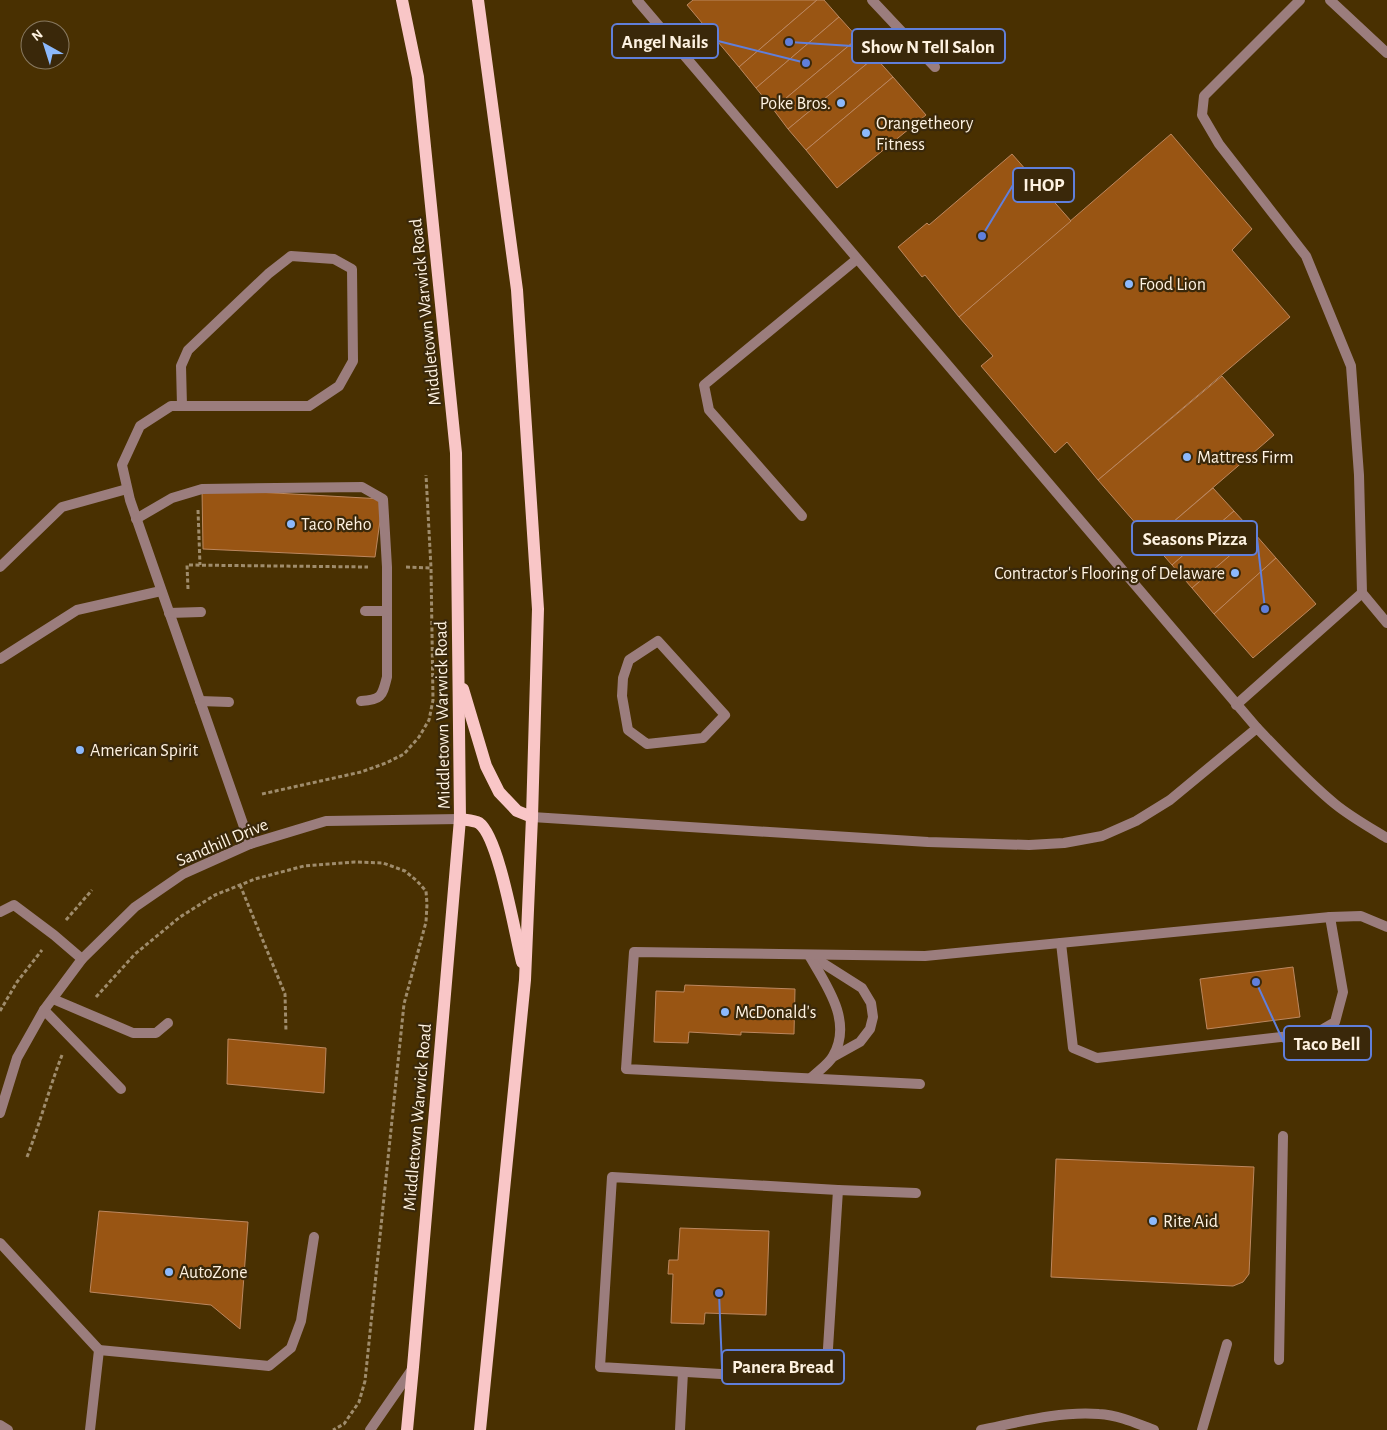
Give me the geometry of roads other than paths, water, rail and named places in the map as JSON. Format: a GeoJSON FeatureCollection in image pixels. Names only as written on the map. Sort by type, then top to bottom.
{"type":"FeatureCollection","features":[{"type":"Feature","properties":{"kind":"main road","name":"Middletown Warwick Road"},"geometry":{"type":"LineString","coordinates":[[402,0],[418,77],[456,453],[460,819],[407,1430]]}},
{"type":"Feature","properties":{"kind":"main road"},"geometry":{"type":"LineString","coordinates":[[478,0],[517,290],[538,609],[525,980],[480,1430]]}},
{"type":"Feature","properties":{"kind":"main road"},"geometry":{"type":"LineString","coordinates":[[459,676],[486,766],[499,792],[517,811],[532,817]]}},
{"type":"Feature","properties":{"kind":"main road"},"geometry":{"type":"LineString","coordinates":[[460,819],[478,822],[488,833],[492,842],[498,859],[525,980]]}},
{"type":"Feature","properties":{"kind":"street"},"geometry":{"type":"LineString","coordinates":[[637,0],[1236,705],[1297,770],[1335,804],[1387,838]]}},
{"type":"Feature","properties":{"kind":"street"},"geometry":{"type":"LineString","coordinates":[[872,0],[934,67]]}},
{"type":"Feature","properties":{"kind":"street"},"geometry":{"type":"LineString","coordinates":[[1300,0],[1204,96],[1202,115],[1218,144],[1306,256],[1351,366],[1359,475],[1362,593],[1387,623]]}},
{"type":"Feature","properties":{"kind":"street"},"geometry":{"type":"LineString","coordinates":[[1330,0],[1387,53]]}},
{"type":"Feature","properties":{"kind":"street"},"geometry":{"type":"LineString","coordinates":[[182,406],[181,366],[188,350],[268,274],[291,256],[334,259],[352,270],[353,361],[339,386],[309,406],[182,406],[170,406],[140,426],[122,465],[136,519],[250,844]]}},
{"type":"Feature","properties":{"kind":"street"},"geometry":{"type":"LineString","coordinates":[[802,516],[709,410],[704,385],[857,259]]}},
{"type":"Feature","properties":{"kind":"street"},"geometry":{"type":"LineString","coordinates":[[136,519],[172,498],[202,488],[362,486],[383,499],[387,567],[387,676],[383,693],[374,701],[361,701]]}},
{"type":"Feature","properties":{"kind":"street"},"geometry":{"type":"LineString","coordinates":[[0,567],[62,507],[127,489]]}},
{"type":"Feature","properties":{"kind":"street"},"geometry":{"type":"LineString","coordinates":[[0,659],[77,610],[161,591]]}},
{"type":"Feature","properties":{"kind":"street"},"geometry":{"type":"LineString","coordinates":[[1236,705],[1362,593]]}},
{"type":"Feature","properties":{"kind":"street"},"geometry":{"type":"LineString","coordinates":[[364,611],[387,611]]}},
{"type":"Feature","properties":{"kind":"street"},"geometry":{"type":"LineString","coordinates":[[169,613],[201,612]]}},
{"type":"Feature","properties":{"kind":"street"},"geometry":{"type":"LineString","coordinates":[[658,641],[726,715],[704,738],[647,744],[628,730],[622,696],[623,678],[629,660],[658,641]]}},
{"type":"Feature","properties":{"kind":"street"},"geometry":{"type":"LineString","coordinates":[[200,701],[229,702]]}},
{"type":"Feature","properties":{"kind":"street"},"geometry":{"type":"LineString","coordinates":[[532,817],[928,842],[1029,845],[1064,843],[1102,836],[1136,821],[1170,800],[1257,728]]}},
{"type":"Feature","properties":{"kind":"street","name":"Sandhill Drive"},"geometry":{"type":"LineString","coordinates":[[0,1113],[17,1058],[44,1010],[82,959],[135,907],[183,874],[250,844],[326,821],[460,819]]}},
{"type":"Feature","properties":{"kind":"street"},"geometry":{"type":"LineString","coordinates":[[0,912],[14,905],[82,959]]}},
{"type":"Feature","properties":{"kind":"street"},"geometry":{"type":"LineString","coordinates":[[920,1084],[626,1069],[634,952],[925,956],[1330,917],[1361,916],[1387,927]]}},
{"type":"Feature","properties":{"kind":"street"},"geometry":{"type":"LineString","coordinates":[[1060,943],[1073,1048],[1097,1058],[1316,1033],[1335,1022],[1343,992],[1330,917]]}},
{"type":"Feature","properties":{"kind":"street"},"geometry":{"type":"LineString","coordinates":[[809,955],[830,991],[839,1013],[841,1034],[833,1057]]}},
{"type":"Feature","properties":{"kind":"street"},"geometry":{"type":"LineString","coordinates":[[809,955],[862,988],[871,1003],[873,1017],[870,1029],[860,1042],[833,1057],[811,1078]]}},
{"type":"Feature","properties":{"kind":"street"},"geometry":{"type":"LineString","coordinates":[[53,999],[133,1033],[156,1033],[168,1022]]}},
{"type":"Feature","properties":{"kind":"street"},"geometry":{"type":"LineString","coordinates":[[44,1010],[121,1089]]}},
{"type":"Feature","properties":{"kind":"street"},"geometry":{"type":"LineString","coordinates":[[1279,1360],[1283,1136]]}},
{"type":"Feature","properties":{"kind":"street"},"geometry":{"type":"LineString","coordinates":[[838,1190],[826,1380],[600,1367],[612,1177],[916,1193]]}},
{"type":"Feature","properties":{"kind":"street"},"geometry":{"type":"LineString","coordinates":[[0,1242],[99,1350],[269,1366],[291,1348],[301,1321],[314,1237]]}},
{"type":"Feature","properties":{"kind":"street"},"geometry":{"type":"LineString","coordinates":[[1202,1430],[1227,1344]]}},
{"type":"Feature","properties":{"kind":"street"},"geometry":{"type":"LineString","coordinates":[[90,1430],[99,1350]]}},
{"type":"Feature","properties":{"kind":"street"},"geometry":{"type":"LineString","coordinates":[[370,1430],[413,1367]]}},
{"type":"Feature","properties":{"kind":"street"},"geometry":{"type":"LineString","coordinates":[[680,1430],[684,1372]]}},
{"type":"Feature","properties":{"kind":"street"},"geometry":{"type":"LineString","coordinates":[[980,1430],[1062,1414],[1100,1414],[1133,1421],[1154,1430]]}},
{"type":"Feature","properties":{"kind":"street"},"geometry":{"type":"LineString","coordinates":[[0,1425],[8,1430]]}},
{"type":"Feature","properties":{"kind":"place","name":"Show N Tell Salon"},"geometry":{"type":"Point","coordinates":[789,42]}},
{"type":"Feature","properties":{"kind":"place","name":"Angel Nails"},"geometry":{"type":"Point","coordinates":[806,63]}},
{"type":"Feature","properties":{"kind":"place","name":"Poke Bros."},"geometry":{"type":"Point","coordinates":[841,103]}},
{"type":"Feature","properties":{"kind":"place","name":"Orangetheory Fitness"},"geometry":{"type":"Point","coordinates":[866,133]}},
{"type":"Feature","properties":{"kind":"place","name":"IHOP"},"geometry":{"type":"Point","coordinates":[982,236]}},
{"type":"Feature","properties":{"kind":"place","name":"Food Lion"},"geometry":{"type":"Point","coordinates":[1129,284]}},
{"type":"Feature","properties":{"kind":"place","name":"Mattress Firm"},"geometry":{"type":"Point","coordinates":[1187,457]}},
{"type":"Feature","properties":{"kind":"place","name":"Taco Reho"},"geometry":{"type":"Point","coordinates":[291,524]}},
{"type":"Feature","properties":{"kind":"place","name":"Contractor's Flooring of Delaware"},"geometry":{"type":"Point","coordinates":[1235,573]}},
{"type":"Feature","properties":{"kind":"place","name":"Seasons Pizza"},"geometry":{"type":"Point","coordinates":[1265,609]}},
{"type":"Feature","properties":{"kind":"place","name":"American Spirit"},"geometry":{"type":"Point","coordinates":[80,750]}},
{"type":"Feature","properties":{"kind":"place","name":"Taco Bell"},"geometry":{"type":"Point","coordinates":[1256,982]}},
{"type":"Feature","properties":{"kind":"place","name":"McDonald's"},"geometry":{"type":"Point","coordinates":[725,1012]}},
{"type":"Feature","properties":{"kind":"place","name":"Rite Aid"},"geometry":{"type":"Point","coordinates":[1153,1221]}},
{"type":"Feature","properties":{"kind":"place","name":"AutoZone"},"geometry":{"type":"Point","coordinates":[169,1272]}},
{"type":"Feature","properties":{"kind":"place","name":"Panera Bread"},"geometry":{"type":"Point","coordinates":[719,1293]}}]}
